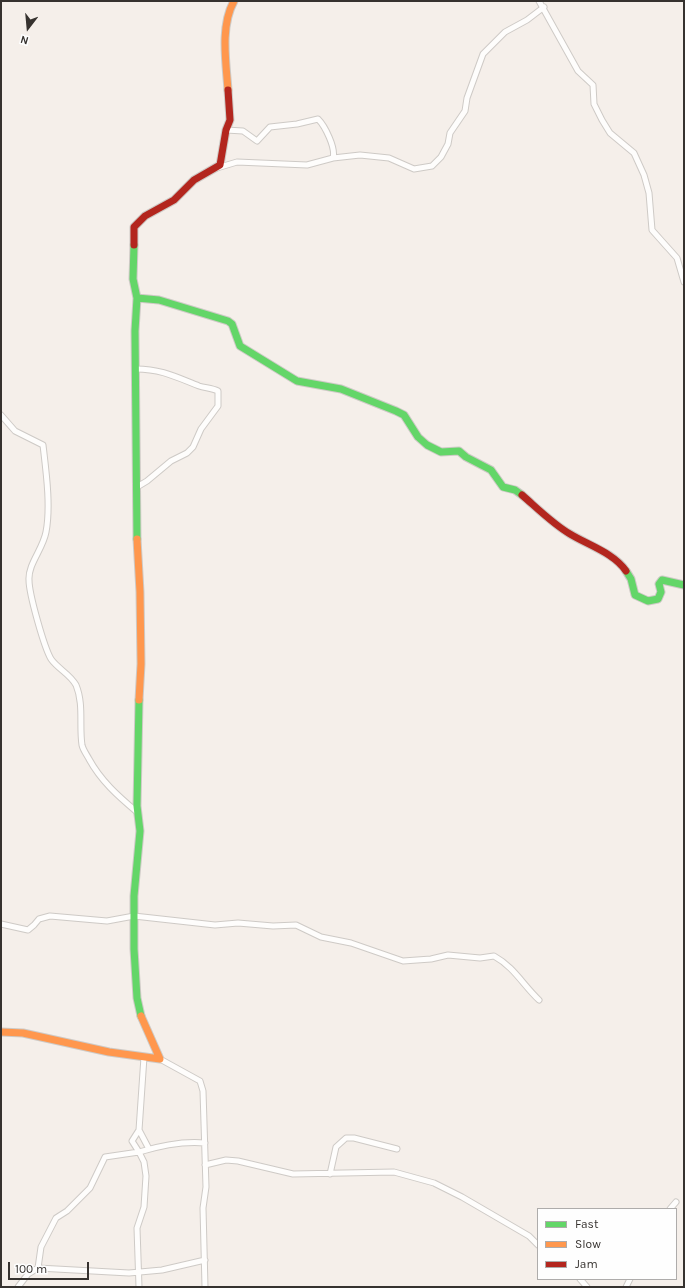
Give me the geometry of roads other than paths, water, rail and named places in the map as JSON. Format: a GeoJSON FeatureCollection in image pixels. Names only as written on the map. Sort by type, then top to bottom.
{"type":"FeatureCollection","features":[{"type":"Feature","properties":{"kind":"street"},"geometry":{"type":"LineString","coordinates":[[160,1059],[146,1028],[137,998],[134,949],[136,864],[140,831],[137,812],[137,724],[141,664],[140,592],[137,561],[137,298],[133,279],[134,227],[145,216],[174,200],[194,180],[220,165],[226,130],[230,120],[226,35],[230,8],[234,1]]}},
{"type":"Feature","properties":{"kind":"street"},"geometry":{"type":"LineString","coordinates":[[539,1],[544,7],[553,28],[574,64],[593,85],[594,104],[606,127],[621,144],[634,153],[644,175],[649,193],[652,230],[677,258],[684,282]]}},
{"type":"Feature","properties":{"kind":"street"},"geometry":{"type":"LineString","coordinates":[[212,170],[237,162],[307,165],[333,158],[360,155],[389,158],[409,168],[432,166],[441,157],[448,144],[450,133],[465,111],[467,98],[483,54],[505,32],[527,20],[544,7]]}},
{"type":"Feature","properties":{"kind":"street"},"geometry":{"type":"LineString","coordinates":[[226,130],[243,131],[257,141],[270,127],[297,124],[318,119],[329,140],[334,154],[333,158]]}},
{"type":"Feature","properties":{"kind":"street"},"geometry":{"type":"LineString","coordinates":[[137,298],[159,300],[228,321],[232,324],[240,346],[280,369],[290,378],[297,381],[341,389],[404,415],[418,437],[427,445],[441,452],[459,451],[466,457],[487,467],[494,473],[503,487],[516,490],[569,534],[615,559],[628,574],[635,595],[641,599],[652,601],[658,599],[661,592],[659,584],[662,580],[684,585]]}},
{"type":"Feature","properties":{"kind":"street"},"geometry":{"type":"LineString","coordinates":[[136,369],[165,372],[201,387],[218,391],[218,406],[200,429],[193,447],[187,453],[171,461],[147,481],[137,487]]}},
{"type":"Feature","properties":{"kind":"street"},"geometry":{"type":"LineString","coordinates":[[1,415],[15,431],[43,445],[47,513],[46,533],[30,570],[28,579],[38,621],[48,652],[55,663],[76,685],[80,704],[82,746],[95,770],[106,786],[137,812]]}},
{"type":"Feature","properties":{"kind":"street"},"geometry":{"type":"LineString","coordinates":[[1,924],[28,930],[39,919],[50,916],[107,921],[134,916],[215,925],[238,923],[273,926],[296,925],[321,937],[351,944],[403,961],[431,959],[448,955],[480,958],[494,956],[511,967],[520,981],[539,1000]]}},
{"type":"Feature","properties":{"kind":"street"},"geometry":{"type":"LineString","coordinates":[[1,1032],[23,1033],[109,1052],[160,1059],[200,1081],[203,1091],[205,1143],[206,1187],[203,1208],[205,1287]]}},
{"type":"Feature","properties":{"kind":"street"},"geometry":{"type":"LineString","coordinates":[[139,1287],[137,1228],[144,1207],[146,1176],[144,1162],[132,1141],[139,1130],[144,1058]]}},
{"type":"Feature","properties":{"kind":"street"},"geometry":{"type":"LineString","coordinates":[[139,1130],[149,1149]]}},
{"type":"Feature","properties":{"kind":"street"},"geometry":{"type":"LineString","coordinates":[[330,1174],[336,1147],[346,1138],[354,1138],[396,1149]]}},
{"type":"Feature","properties":{"kind":"street"},"geometry":{"type":"LineString","coordinates":[[38,1268],[41,1247],[56,1218],[66,1211],[90,1188],[105,1157],[196,1142],[205,1143]]}},
{"type":"Feature","properties":{"kind":"street"},"geometry":{"type":"LineString","coordinates":[[205,1165],[226,1160],[238,1161],[293,1174],[330,1174],[381,1171],[394,1172],[434,1183],[462,1197],[529,1236],[537,1244]]}},
{"type":"Feature","properties":{"kind":"street"},"geometry":{"type":"LineString","coordinates":[[671,1208],[676,1202]]}},
{"type":"Feature","properties":{"kind":"street"},"geometry":{"type":"LineString","coordinates":[[18,1287],[28,1274],[38,1268],[129,1273],[162,1270],[205,1260]]}},
{"type":"Feature","properties":{"kind":"street"},"geometry":{"type":"LineString","coordinates":[[129,1273],[139,1279]]}}]}
